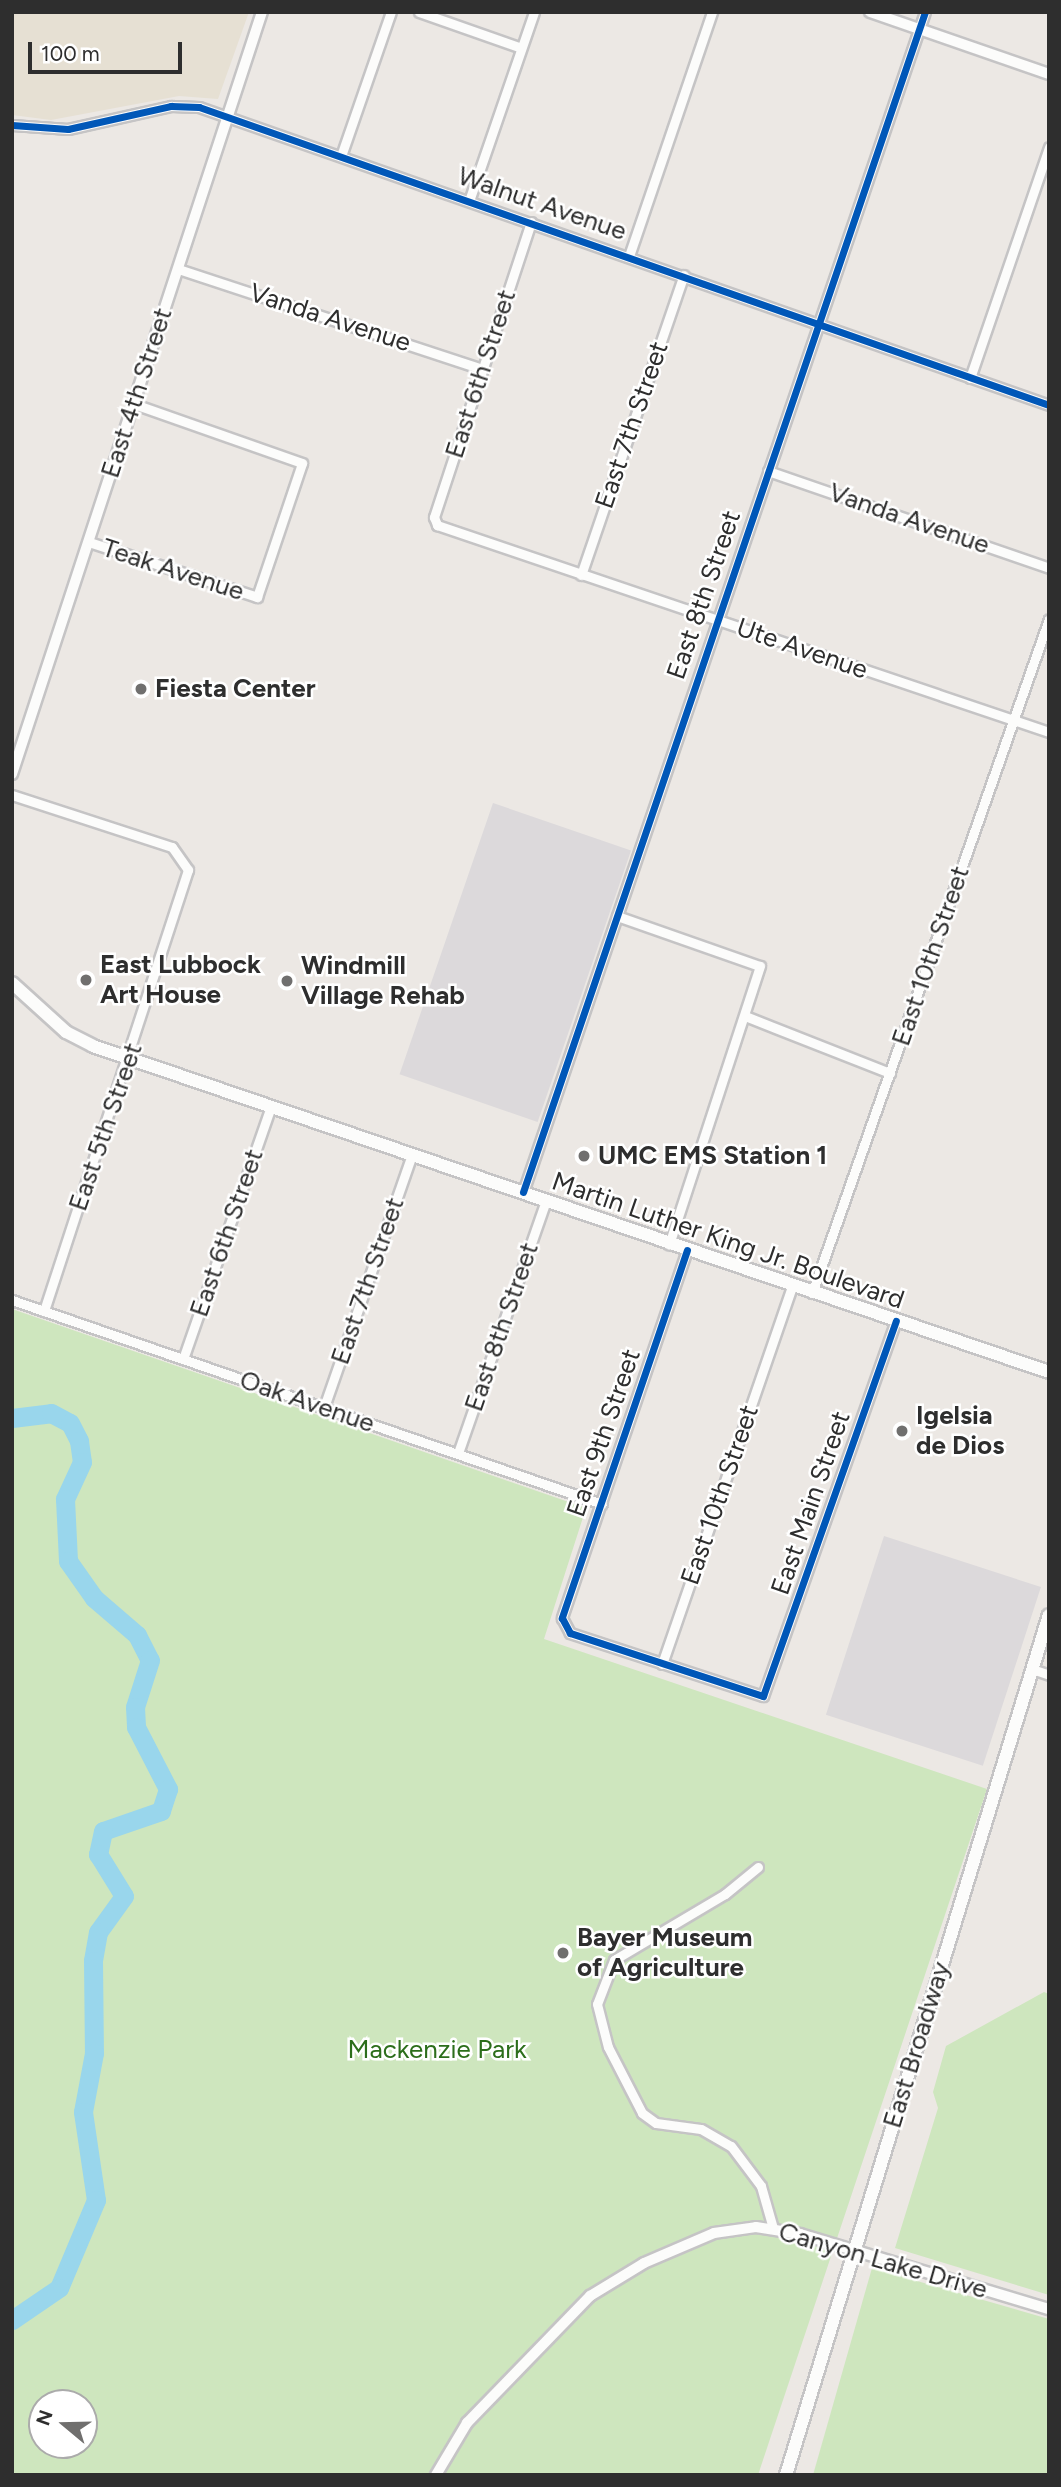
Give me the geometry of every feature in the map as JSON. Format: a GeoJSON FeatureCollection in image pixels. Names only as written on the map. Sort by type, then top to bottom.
{"type":"FeatureCollection","features":[{"type":"Feature","properties":{"kind":"main road","name":"Martin Luther King Jr. Boulevard"},"geometry":{"type":"LineString","coordinates":[[12,983],[66,1032],[130,1058],[792,1287],[1049,1372]]}},
{"type":"Feature","properties":{"kind":"main road","name":"East Broadway"},"geometry":{"type":"LineString","coordinates":[[786,2475],[1049,1615]]}},
{"type":"Feature","properties":{"kind":"street","name":"East 4th Street"},"geometry":{"type":"LineString","coordinates":[[12,774],[262,12]]}},
{"type":"Feature","properties":{"kind":"street"},"geometry":{"type":"LineString","coordinates":[[341,156],[391,12]]}},
{"type":"Feature","properties":{"kind":"street"},"geometry":{"type":"LineString","coordinates":[[419,12],[521,48]]}},
{"type":"Feature","properties":{"kind":"street"},"geometry":{"type":"LineString","coordinates":[[469,201],[534,12]]}},
{"type":"Feature","properties":{"kind":"street"},"geometry":{"type":"LineString","coordinates":[[629,256],[712,12]]}},
{"type":"Feature","properties":{"kind":"street"},"geometry":{"type":"LineString","coordinates":[[870,12],[1049,74]]}},
{"type":"Feature","properties":{"kind":"street","name":"East 8th Street"},"geometry":{"type":"LineString","coordinates":[[523,1192],[925,12]]}},
{"type":"Feature","properties":{"kind":"street","name":"Walnut Avenue"},"geometry":{"type":"LineString","coordinates":[[12,125],[68,129],[183,105],[341,156],[1049,405]]}},
{"type":"Feature","properties":{"kind":"street"},"geometry":{"type":"LineString","coordinates":[[970,378],[1049,147]]}},
{"type":"Feature","properties":{"kind":"street","name":"East 6th Street"},"geometry":{"type":"LineString","coordinates":[[437,525],[434,517],[531,222]]}},
{"type":"Feature","properties":{"kind":"street","name":"Vanda Avenue"},"geometry":{"type":"LineString","coordinates":[[178,269],[482,369]]}},
{"type":"Feature","properties":{"kind":"street","name":"East 7th Street"},"geometry":{"type":"LineString","coordinates":[[581,575],[684,275]]}},
{"type":"Feature","properties":{"kind":"street","name":"Teak Avenue"},"geometry":{"type":"LineString","coordinates":[[89,542],[257,597],[302,463],[134,404]]}},
{"type":"Feature","properties":{"kind":"street","name":"Vanda Avenue"},"geometry":{"type":"LineString","coordinates":[[768,471],[1049,568]]}},
{"type":"Feature","properties":{"kind":"street","name":"Ute Avenue"},"geometry":{"type":"LineString","coordinates":[[437,525],[1049,732]]}},
{"type":"Feature","properties":{"kind":"street","name":"East 10th Street"},"geometry":{"type":"LineString","coordinates":[[811,1293],[1049,619]]}},
{"type":"Feature","properties":{"kind":"street","name":"East 5th Street"},"geometry":{"type":"LineString","coordinates":[[12,795],[172,847],[186,861],[184,891],[44,1311]]}},
{"type":"Feature","properties":{"kind":"street"},"geometry":{"type":"LineString","coordinates":[[617,916],[760,966],[669,1244]]}},
{"type":"Feature","properties":{"kind":"street"},"geometry":{"type":"LineString","coordinates":[[745,1016],[890,1073]]}},
{"type":"Feature","properties":{"kind":"street","name":"East 6th Street"},"geometry":{"type":"LineString","coordinates":[[183,1359],[271,1107]]}},
{"type":"Feature","properties":{"kind":"street","name":"East 7th Street"},"geometry":{"type":"LineString","coordinates":[[324,1407],[412,1154]]}},
{"type":"Feature","properties":{"kind":"street","name":"East 8th Street"},"geometry":{"type":"LineString","coordinates":[[458,1453],[546,1200]]}},
{"type":"Feature","properties":{"kind":"street","name":"East 9th Street"},"geometry":{"type":"LineString","coordinates":[[662,1664],[562,1629],[687,1250]]}},
{"type":"Feature","properties":{"kind":"street","name":"East 10th Street"},"geometry":{"type":"LineString","coordinates":[[662,1664],[792,1287]]}},
{"type":"Feature","properties":{"kind":"street","name":"Oak Avenue"},"geometry":{"type":"LineString","coordinates":[[12,1300],[602,1504]]}},
{"type":"Feature","properties":{"kind":"street","name":"East Main Street"},"geometry":{"type":"LineString","coordinates":[[662,1664],[763,1696],[896,1321]]}},
{"type":"Feature","properties":{"kind":"street"},"geometry":{"type":"LineString","coordinates":[[1032,1669],[1049,1675]]}},
{"type":"Feature","properties":{"kind":"street"},"geometry":{"type":"LineString","coordinates":[[758,1867],[725,1894],[614,1961],[597,2004],[608,2047],[642,2113],[656,2123],[701,2129],[731,2147],[761,2186],[773,2228]]}},
{"type":"Feature","properties":{"kind":"street","name":"Canyon Lake Drive"},"geometry":{"type":"LineString","coordinates":[[436,2475],[467,2423],[590,2296],[644,2263],[714,2233],[773,2228],[1049,2309]]}},
{"type":"Feature","properties":{"kind":"shaded area"},"geometry":{"type":"Polygon","coordinates":[[[12,12],[249,12],[218,99],[179,96],[51,120],[12,115],[12,12]]]}},
{"type":"Feature","properties":{"kind":"shaded area"},"geometry":{"type":"Polygon","coordinates":[[[493,803],[631,851],[538,1122],[400,1074],[493,803]]]}},
{"type":"Feature","properties":{"kind":"shaded area"},"geometry":{"type":"Polygon","coordinates":[[[884,1536],[1041,1587],[983,1766],[826,1715],[884,1536]]]}},
{"type":"Feature","properties":{"kind":"green space","name":"Mackenzie Park"},"geometry":{"type":"Polygon","coordinates":[[[12,1309],[586,1508],[544,1639],[987,1789],[758,2475],[12,2475],[12,1309]]]}},
{"type":"Feature","properties":{"kind":"green space"},"geometry":{"type":"Polygon","coordinates":[[[1044,1992],[1049,1994],[1049,2295],[895,2248],[938,2108],[933,2092],[946,2046],[1044,1992]]]}},
{"type":"Feature","properties":{"kind":"green space"},"geometry":{"type":"Polygon","coordinates":[[[872,2268],[1049,2319],[1049,2475],[813,2475],[872,2268]]]}},
{"type":"Feature","properties":{"kind":"waterway"},"geometry":{"type":"LineString","coordinates":[[12,1418],[51,1413],[70,1423],[79,1441],[82,1462],[65,1499],[68,1561],[94,1598],[137,1635],[150,1660],[135,1707],[136,1727],[168,1789],[161,1811],[103,1831],[98,1854],[124,1896],[98,1932],[93,1961],[94,2053],[83,2112],[96,2200],[59,2288],[12,2320]]}},
{"type":"Feature","properties":{"kind":"cycle path"},"geometry":{"type":"LineString","coordinates":[[523,1192],[925,12]]}},
{"type":"Feature","properties":{"kind":"cycle path"},"geometry":{"type":"LineString","coordinates":[[12,125],[68,129],[171,106],[199,107],[1049,405]]}},
{"type":"Feature","properties":{"kind":"cycle path"},"geometry":{"type":"LineString","coordinates":[[687,1250],[562,1618],[570,1633],[763,1696],[896,1321]]}},
{"type":"Feature","properties":{"kind":"place","name":"Fiesta Center"},"geometry":{"type":"Point","coordinates":[141,689]}},
{"type":"Feature","properties":{"kind":"place","name":"East Lubbock Art House"},"geometry":{"type":"Point","coordinates":[86,980]}},
{"type":"Feature","properties":{"kind":"place","name":"Windmill Village Rehab"},"geometry":{"type":"Point","coordinates":[287,981]}},
{"type":"Feature","properties":{"kind":"place","name":"UMC EMS Station 1"},"geometry":{"type":"Point","coordinates":[584,1156]}},
{"type":"Feature","properties":{"kind":"place","name":"Igelsia de Dios"},"geometry":{"type":"Point","coordinates":[902,1431]}},
{"type":"Feature","properties":{"kind":"place","name":"Bayer Museum of Agriculture"},"geometry":{"type":"Point","coordinates":[563,1953]}}]}
